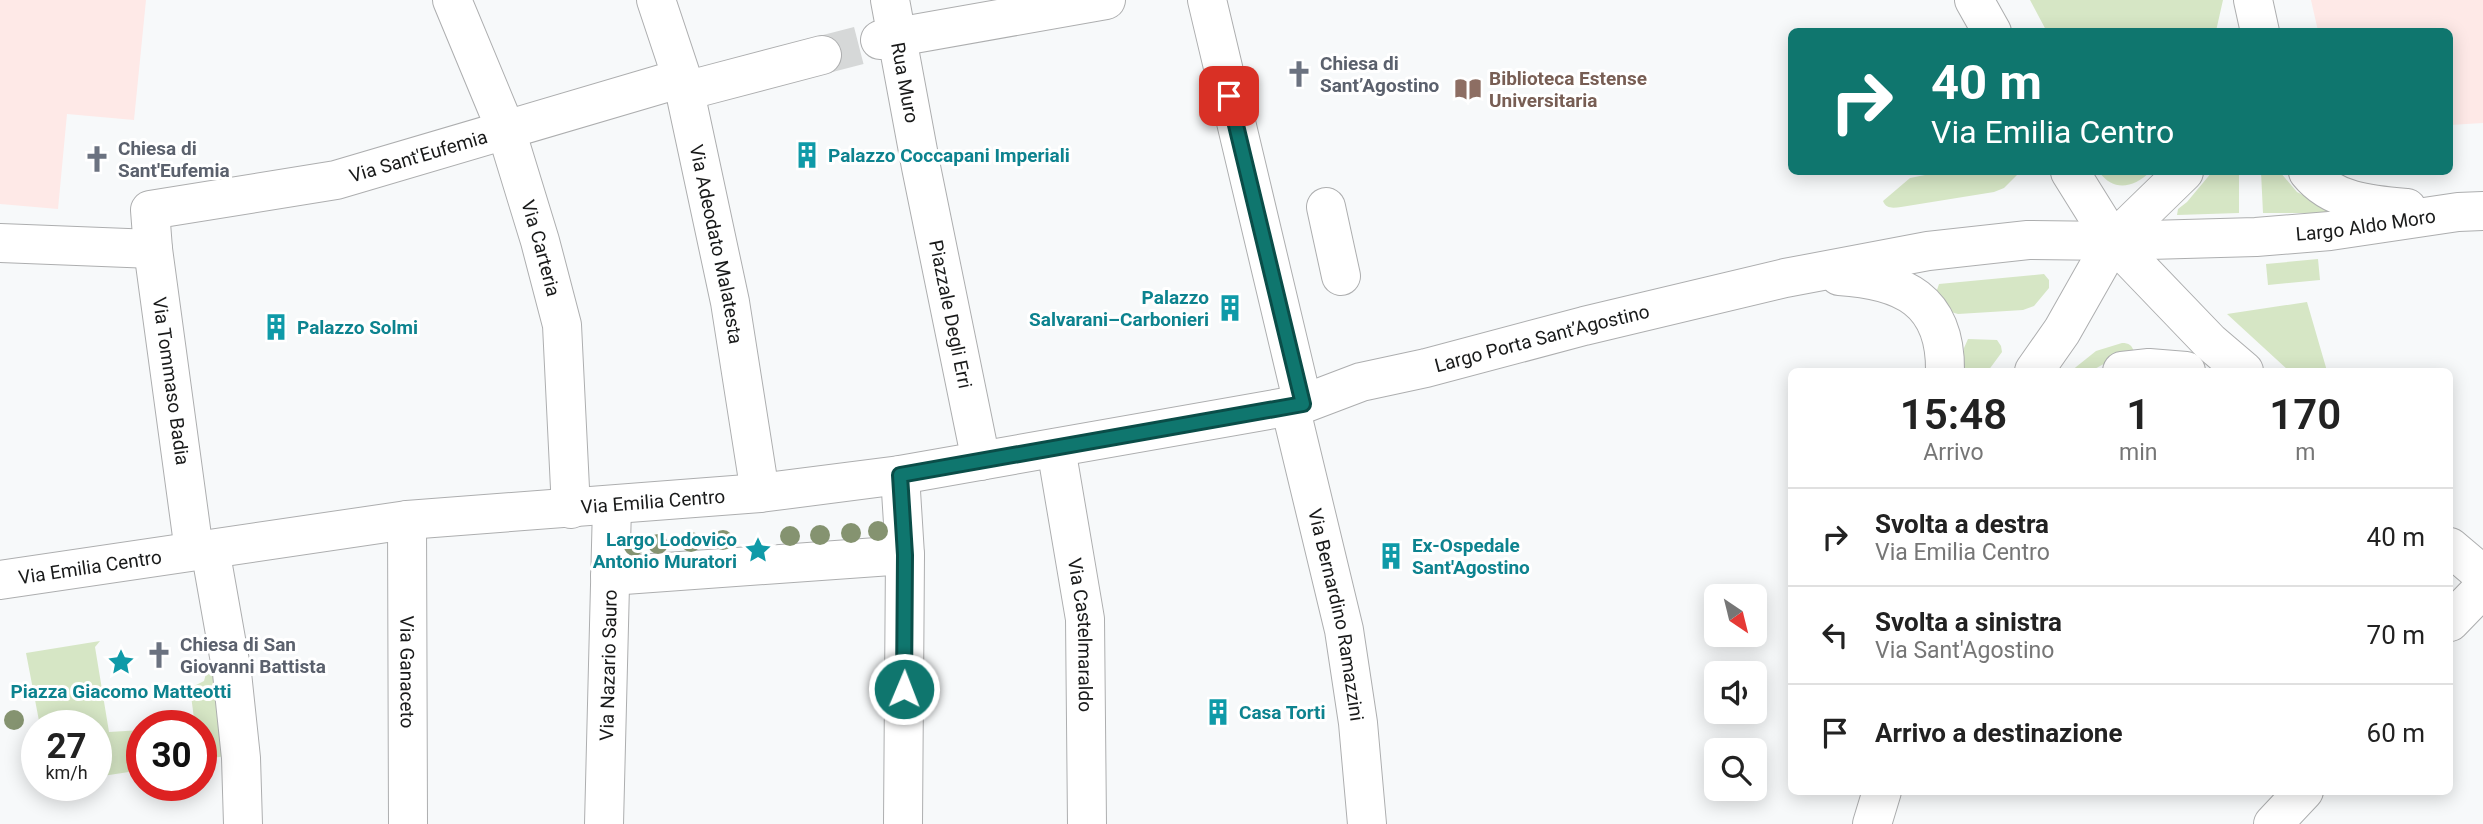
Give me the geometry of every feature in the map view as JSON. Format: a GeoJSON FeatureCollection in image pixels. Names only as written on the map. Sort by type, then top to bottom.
{"type":"FeatureCollection","features":[{"type":"Feature","properties":{"kind":"street","name":"Via Carteria"},"geometry":{"type":"LineString","coordinates":[[452,0],[506,130],[562,324],[571,509]]}},
{"type":"Feature","properties":{"kind":"street","name":"Via Adeodato Malatesta"},"geometry":{"type":"LineString","coordinates":[[656,0],[683,85],[730,302],[760,493]]}},
{"type":"Feature","properties":{"kind":"street"},"geometry":{"type":"LineString","coordinates":[[889,25],[1106,0]]}},
{"type":"Feature","properties":{"kind":"street","name":"Via Bernardino Ramazzini"},"geometry":{"type":"LineString","coordinates":[[1207,0],[1287,341],[1296,405],[1344,630],[1358,723],[1367,824]]}},
{"type":"Feature","properties":{"kind":"street"},"geometry":{"type":"LineString","coordinates":[[1975,0],[1990,28]]}},
{"type":"Feature","properties":{"kind":"street"},"geometry":{"type":"LineString","coordinates":[[2245,28],[2251,0]]}},
{"type":"Feature","properties":{"kind":"street"},"geometry":{"type":"LineString","coordinates":[[2251,0],[2259,28]]}},
{"type":"Feature","properties":{"kind":"street","name":"Rua Muro"},"geometry":{"type":"LineString","coordinates":[[889,25],[921,167]]}},
{"type":"Feature","properties":{"kind":"street","name":"Via Sant'Eufemia"},"geometry":{"type":"LineString","coordinates":[[150,210],[336,180],[506,130],[683,85],[822,55]]}},
{"type":"Feature","properties":{"kind":"street","name":"Piazzale Degli Erri"},"geometry":{"type":"LineString","coordinates":[[921,167],[981,461]]}},
{"type":"Feature","properties":{"kind":"street"},"geometry":{"type":"LineString","coordinates":[[2072,175],[2113,241],[2210,342],[2240,368]]}},
{"type":"Feature","properties":{"kind":"street"},"geometry":{"type":"LineString","coordinates":[[2036,368],[2062,331],[2113,241],[2181,175]]}},
{"type":"Feature","properties":{"kind":"street","name":"Largo Aldo Moro"},"geometry":{"type":"LineString","coordinates":[[2312,175],[2335,194],[2364,204],[2470,212]]}},
{"type":"Feature","properties":{"kind":"street"},"geometry":{"type":"LineString","coordinates":[[1326,207],[1341,276]]}},
{"type":"Feature","properties":{"kind":"street","name":"Via Tommaso Badia"},"geometry":{"type":"LineString","coordinates":[[150,210],[153,249],[202,550],[232,673],[242,758],[243,824]]}},
{"type":"Feature","properties":{"kind":"street","name":"Largo Aldo Moro"},"geometry":{"type":"LineString","coordinates":[[2113,241],[2256,237],[2330,231],[2470,212]]}},
{"type":"Feature","properties":{"kind":"street","name":"Largo Porta Sant’Agostino"},"geometry":{"type":"LineString","coordinates":[[1296,405],[1361,382],[1785,278],[1928,251],[2016,241],[2113,241]]}},
{"type":"Feature","properties":{"kind":"street"},"geometry":{"type":"LineString","coordinates":[[0,243],[153,249]]}},
{"type":"Feature","properties":{"kind":"street","name":"Largo Porta Sant’Agostino"},"geometry":{"type":"LineString","coordinates":[[1785,278],[1842,276],[1905,289],[1923,303],[1937,326],[1944,350],[1945,368]]}},
{"type":"Feature","properties":{"kind":"street","name":"Via Emilia Centro"},"geometry":{"type":"LineString","coordinates":[[0,580],[407,520],[760,493],[900,475],[1296,405]]}},
{"type":"Feature","properties":{"kind":"street","name":"Via Castelmaraldo"},"geometry":{"type":"LineString","coordinates":[[1056,448],[1084,619],[1087,824]]}},
{"type":"Feature","properties":{"kind":"street"},"geometry":{"type":"LineString","coordinates":[[900,475],[905,555],[903,824]]}},
{"type":"Feature","properties":{"kind":"street","name":"Via Nazario Sauro"},"geometry":{"type":"LineString","coordinates":[[604,824],[612,506]]}},
{"type":"Feature","properties":{"kind":"street","name":"Via Ganaceto"},"geometry":{"type":"LineString","coordinates":[[407,520],[408,824]]}},
{"type":"Feature","properties":{"kind":"street"},"geometry":{"type":"LineString","coordinates":[[2453,550],[2483,575]]}},
{"type":"Feature","properties":{"kind":"street"},"geometry":{"type":"LineString","coordinates":[[610,576],[905,555]]}},
{"type":"Feature","properties":{"kind":"street"},"geometry":{"type":"LineString","coordinates":[[2453,619],[2483,587]]}},
{"type":"Feature","properties":{"kind":"street"},"geometry":{"type":"LineString","coordinates":[[1872,824],[1881,795]]}},
{"type":"Feature","properties":{"kind":"street"},"geometry":{"type":"LineString","coordinates":[[2273,824],[2301,795]]}},
{"type":"Feature","properties":{"kind":"shaded area"},"geometry":{"type":"Polygon","coordinates":[[[0,0],[146,0],[134,120],[67,114],[58,209],[0,204],[0,0]]]}},
{"type":"Feature","properties":{"kind":"shaded area"},"geometry":{"type":"Polygon","coordinates":[[[2311,0],[2483,0],[2483,123],[2453,125],[2453,28],[2317,28],[2311,0]]]}},
{"type":"Feature","properties":{"kind":"green space"},"geometry":{"type":"Polygon","coordinates":[[[2030,0],[2223,0],[2217,28],[2045,28],[2030,0]]]}},
{"type":"Feature","properties":{"kind":"green space"},"geometry":{"type":"Polygon","coordinates":[[[1925,175],[2017,175],[2004,188],[1994,192],[1898,207],[1884,204],[1883,201],[1910,178],[1925,175]]]}},
{"type":"Feature","properties":{"kind":"green space"},"geometry":{"type":"Polygon","coordinates":[[[2102,175],[2146,175],[2137,182],[2124,186],[2111,183],[2102,175]]]}},
{"type":"Feature","properties":{"kind":"green space"},"geometry":{"type":"Polygon","coordinates":[[[2210,175],[2239,175],[2239,213],[2177,215],[2178,209],[2210,175]]]}},
{"type":"Feature","properties":{"kind":"green space"},"geometry":{"type":"Polygon","coordinates":[[[2261,175],[2283,175],[2297,192],[2339,213],[2263,213],[2261,175]]]}},
{"type":"Feature","properties":{"kind":"green space"},"geometry":{"type":"Polygon","coordinates":[[[2318,259],[2320,280],[2268,285],[2266,264],[2318,259]]]}},
{"type":"Feature","properties":{"kind":"green space"},"geometry":{"type":"Polygon","coordinates":[[[2044,274],[2049,280],[2049,288],[2034,306],[2023,310],[1958,314],[1951,312],[1936,293],[1939,284],[2044,274]]]}},
{"type":"Feature","properties":{"kind":"green space"},"geometry":{"type":"Polygon","coordinates":[[[2307,302],[2326,368],[2286,368],[2227,314],[2307,302]]]}},
{"type":"Feature","properties":{"kind":"green space"},"geometry":{"type":"Polygon","coordinates":[[[1968,339],[1997,340],[2002,352],[1990,368],[1964,368],[1964,348],[1968,339]]]}},
{"type":"Feature","properties":{"kind":"green space"},"geometry":{"type":"Polygon","coordinates":[[[2127,343],[2134,352],[2096,368],[2075,368],[2096,351],[2127,343]]]}},
{"type":"Feature","properties":{"kind":"green space"},"geometry":{"type":"Polygon","coordinates":[[[100,641],[95,647],[105,710],[37,710],[26,653],[100,641]]]}},
{"type":"Feature","properties":{"kind":"green space"},"geometry":{"type":"Polygon","coordinates":[[[222,664],[231,755],[217,757],[217,710],[193,710],[190,688],[204,681],[208,666],[222,664]]]}},
{"type":"Feature","properties":{"kind":"green space"},"geometry":{"type":"Polygon","coordinates":[[[126,731],[126,772],[112,775],[112,732],[126,731]]]}},
{"type":"Feature","properties":{"kind":"tunnel"},"geometry":{"type":"LineString","coordinates":[[822,55],[880,40]]}},
{"type":"Feature","properties":{"kind":"place","name":"Chiesa di Sant’Agostino"},"geometry":{"type":"Point","coordinates":[1299,74]}},
{"type":"Feature","properties":{"kind":"place","name":"Biblioteca Estense Universitaria"},"geometry":{"type":"Point","coordinates":[1468,89]}},
{"type":"Feature","properties":{"kind":"place","name":"Palazzo Coccapani Imperiali"},"geometry":{"type":"Point","coordinates":[807,155]}},
{"type":"Feature","properties":{"kind":"place","name":"Chiesa di Sant'Eufemia"},"geometry":{"type":"Point","coordinates":[97,159]}},
{"type":"Feature","properties":{"kind":"place","name":"Palazzo Salvarani–Carbonieri"},"geometry":{"type":"Point","coordinates":[1230,308]}},
{"type":"Feature","properties":{"kind":"place","name":"Palazzo Solmi"},"geometry":{"type":"Point","coordinates":[276,327]}},
{"type":"Feature","properties":{"kind":"place","name":"Largo Lodovico Antonio Muratori"},"geometry":{"type":"Point","coordinates":[758,550]}},
{"type":"Feature","properties":{"kind":"place","name":"Ex-Ospedale Sant'Agostino"},"geometry":{"type":"Point","coordinates":[1391,556]}},
{"type":"Feature","properties":{"kind":"place","name":"Chiesa di San Giovanni Battista"},"geometry":{"type":"Point","coordinates":[159,655]}},
{"type":"Feature","properties":{"kind":"place","name":"Piazza Giacomo Matteotti"},"geometry":{"type":"Point","coordinates":[121,662]}},
{"type":"Feature","properties":{"kind":"place","name":"Casa Torti"},"geometry":{"type":"Point","coordinates":[1218,712]}},
{"type":"Feature","properties":{"kind":"route"},"geometry":{"type":"LineString","coordinates":[[904,689],[905,555],[900,475],[1303,404],[1229,96]]}}]}
